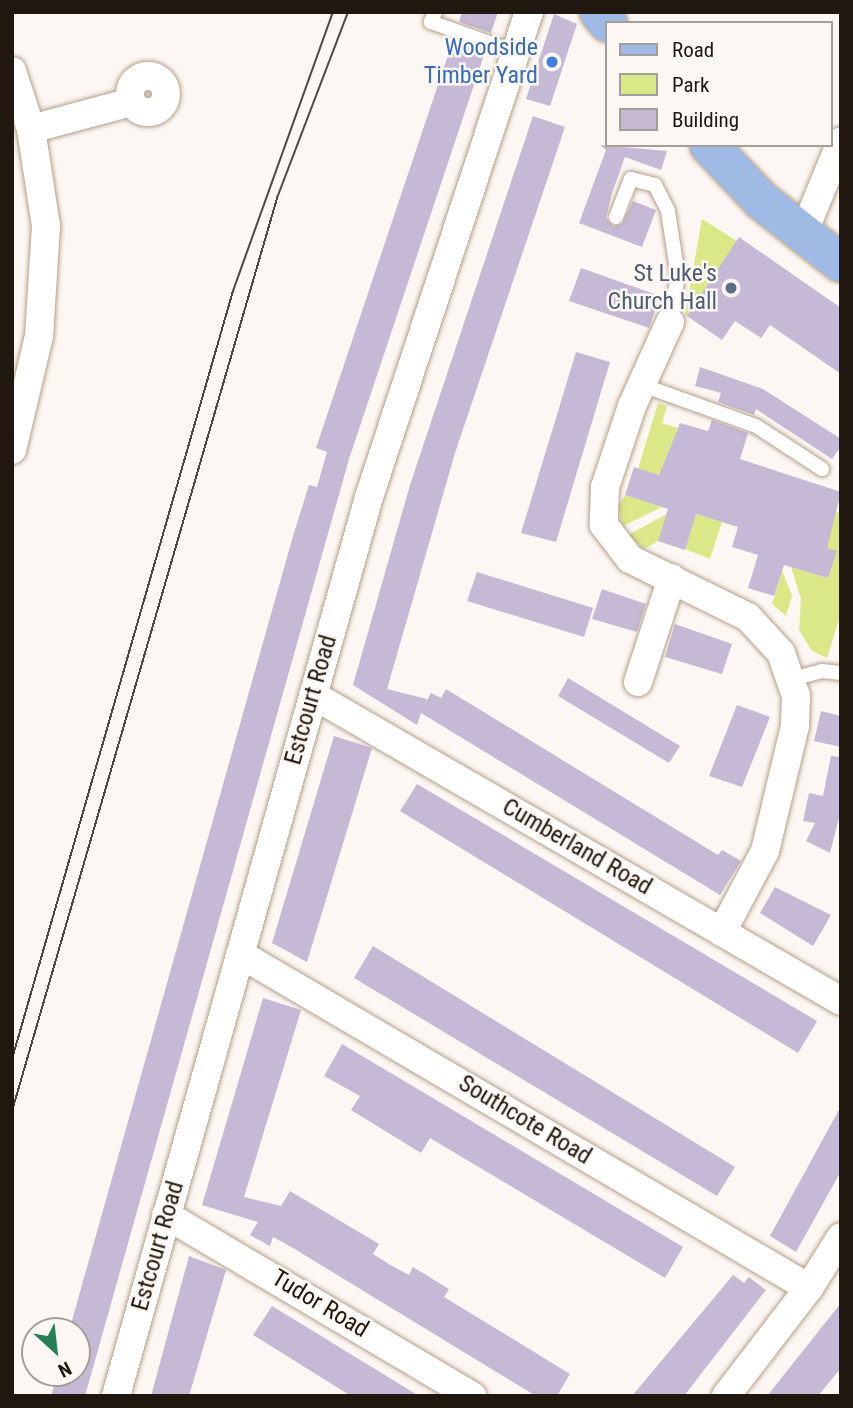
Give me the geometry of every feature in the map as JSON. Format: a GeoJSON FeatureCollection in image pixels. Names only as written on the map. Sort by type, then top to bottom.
{"type":"FeatureCollection","features":[{"type":"Feature","properties":{"kind":"main road"},"geometry":{"type":"LineString","coordinates":[[711,147],[803,234],[841,263]]}},
{"type":"Feature","properties":{"kind":"street","name":"Estcourt Road"},"geometry":{"type":"LineString","coordinates":[[116,1396],[389,433],[529,12]]}},
{"type":"Feature","properties":{"kind":"street"},"geometry":{"type":"LineString","coordinates":[[12,71],[31,129],[46,226],[39,336],[21,388],[12,450]]}},
{"type":"Feature","properties":{"kind":"street"},"geometry":{"type":"LineString","coordinates":[[31,129],[131,102]]}},
{"type":"Feature","properties":{"kind":"street"},"geometry":{"type":"LineString","coordinates":[[803,234],[841,142]]}},
{"type":"Feature","properties":{"kind":"street"},"geometry":{"type":"LineString","coordinates":[[670,322],[642,385],[605,487],[601,512],[618,549],[748,617],[781,653],[792,679],[796,726],[765,851],[722,932]]}},
{"type":"Feature","properties":{"kind":"street"},"geometry":{"type":"LineString","coordinates":[[638,682],[672,578]]}},
{"type":"Feature","properties":{"kind":"street","name":"Cumberland Road"},"geometry":{"type":"LineString","coordinates":[[313,695],[841,1000]]}},
{"type":"Feature","properties":{"kind":"street","name":"Southcote Road"},"geometry":{"type":"LineString","coordinates":[[240,954],[809,1288]]}},
{"type":"Feature","properties":{"kind":"street","name":"Tudor Road"},"geometry":{"type":"LineString","coordinates":[[166,1215],[472,1396]]}},
{"type":"Feature","properties":{"kind":"street"},"geometry":{"type":"LineString","coordinates":[[726,1396],[809,1288],[841,1237]]}},
{"type":"Feature","properties":{"kind":"lane"},"geometry":{"type":"LineString","coordinates":[[435,12],[431,22],[515,52]]}},
{"type":"Feature","properties":{"kind":"lane"},"geometry":{"type":"LineString","coordinates":[[616,217],[631,179],[655,185],[668,211],[678,276],[670,322]]}},
{"type":"Feature","properties":{"kind":"lane"},"geometry":{"type":"LineString","coordinates":[[642,385],[756,426],[822,469]]}},
{"type":"Feature","properties":{"kind":"lane"},"geometry":{"type":"LineString","coordinates":[[792,679],[822,671],[841,673]]}},
{"type":"Feature","properties":{"kind":"green space"},"geometry":{"type":"Polygon","coordinates":[[[702,219],[737,241],[687,316],[685,315],[702,219]]]}},
{"type":"Feature","properties":{"kind":"green space"},"geometry":{"type":"Polygon","coordinates":[[[658,403],[667,406],[662,423],[678,428],[659,475],[638,469],[658,403]]]}},
{"type":"Feature","properties":{"kind":"green space"},"geometry":{"type":"Polygon","coordinates":[[[625,495],[662,507],[623,526],[618,508],[625,495]]]}},
{"type":"Feature","properties":{"kind":"green space"},"geometry":{"type":"Polygon","coordinates":[[[841,505],[841,613],[827,658],[812,651],[799,630],[801,599],[791,567],[828,578],[836,551],[810,543],[821,508],[838,513],[841,505]]]}},
{"type":"Feature","properties":{"kind":"green space"},"geometry":{"type":"Polygon","coordinates":[[[667,514],[658,541],[644,549],[628,535],[667,514]]]}},
{"type":"Feature","properties":{"kind":"green space"},"geometry":{"type":"Polygon","coordinates":[[[696,514],[722,522],[710,559],[685,549],[696,514]]]}},
{"type":"Feature","properties":{"kind":"green space"},"geometry":{"type":"Polygon","coordinates":[[[782,570],[792,596],[786,616],[772,604],[782,570]]]}},
{"type":"Feature","properties":{"kind":"building"},"geometry":{"type":"Polygon","coordinates":[[[462,12],[498,12],[491,33],[459,22],[462,12]]]}},
{"type":"Feature","properties":{"kind":"building","name":"Woodside Timber Yard"},"geometry":{"type":"Polygon","coordinates":[[[554,14],[577,24],[550,106],[526,99],[554,14]]]}},
{"type":"Feature","properties":{"kind":"building"},"geometry":{"type":"Polygon","coordinates":[[[453,40],[485,52],[349,459],[91,1375],[91,1317],[73,1317],[293,536],[309,485],[317,487],[327,452],[316,448],[453,40]]]}},
{"type":"Feature","properties":{"kind":"building"},"geometry":{"type":"Polygon","coordinates":[[[533,116],[565,127],[455,453],[387,689],[427,699],[424,706],[431,693],[441,698],[446,689],[718,855],[722,850],[741,861],[720,895],[421,713],[417,725],[353,685],[410,485],[533,116]]]}},
{"type":"Feature","properties":{"kind":"building"},"geometry":{"type":"Polygon","coordinates":[[[600,145],[667,151],[661,170],[625,157],[612,193],[606,218],[613,226],[622,224],[633,201],[656,210],[642,247],[579,223],[606,150],[600,145]]]}},
{"type":"Feature","properties":{"kind":"building"},"geometry":{"type":"Polygon","coordinates":[[[739,237],[841,308],[841,374],[770,325],[761,338],[735,321],[722,340],[687,316],[739,237]]]}},
{"type":"Feature","properties":{"kind":"building"},"geometry":{"type":"Polygon","coordinates":[[[581,268],[660,296],[649,328],[569,301],[581,268]]]}},
{"type":"Feature","properties":{"kind":"building"},"geometry":{"type":"Polygon","coordinates":[[[576,352],[610,362],[556,542],[521,533],[576,352]]]}},
{"type":"Feature","properties":{"kind":"building"},"geometry":{"type":"Polygon","coordinates":[[[700,367],[763,389],[841,439],[841,446],[832,459],[756,409],[754,415],[718,402],[721,393],[695,386],[700,367]]]}},
{"type":"Feature","properties":{"kind":"building"},"geometry":{"type":"Polygon","coordinates":[[[712,420],[748,433],[740,459],[841,492],[827,548],[837,551],[828,578],[784,565],[774,596],[748,588],[758,555],[732,547],[738,527],[696,514],[685,550],[658,541],[668,509],[625,495],[634,467],[659,475],[680,423],[708,431],[712,420]]]}},
{"type":"Feature","properties":{"kind":"building"},"geometry":{"type":"Polygon","coordinates":[[[477,572],[593,608],[584,637],[467,601],[477,572]]]}},
{"type":"Feature","properties":{"kind":"building"},"geometry":{"type":"Polygon","coordinates":[[[602,589],[646,604],[637,632],[592,619],[602,589]]]}},
{"type":"Feature","properties":{"kind":"building"},"geometry":{"type":"Polygon","coordinates":[[[675,624],[732,644],[722,674],[665,657],[675,624]]]}},
{"type":"Feature","properties":{"kind":"building"},"geometry":{"type":"Polygon","coordinates":[[[568,678],[680,746],[669,763],[558,696],[568,678]]]}},
{"type":"Feature","properties":{"kind":"building"},"geometry":{"type":"Polygon","coordinates":[[[737,705],[770,717],[742,787],[709,776],[737,705]]]}},
{"type":"Feature","properties":{"kind":"building"},"geometry":{"type":"Polygon","coordinates":[[[821,711],[841,716],[841,747],[814,741],[821,711]]]}},
{"type":"Feature","properties":{"kind":"building"},"geometry":{"type":"Polygon","coordinates":[[[334,736],[372,748],[307,962],[272,943],[334,736]]]}},
{"type":"Feature","properties":{"kind":"building"},"geometry":{"type":"Polygon","coordinates":[[[831,756],[841,757],[841,810],[830,853],[806,841],[815,823],[803,821],[809,793],[823,796],[831,756]]]}},
{"type":"Feature","properties":{"kind":"building"},"geometry":{"type":"Polygon","coordinates":[[[417,784],[817,1021],[798,1053],[400,811],[417,784]]]}},
{"type":"Feature","properties":{"kind":"building"},"geometry":{"type":"Polygon","coordinates":[[[775,887],[831,915],[813,946],[760,913],[775,887]]]}},
{"type":"Feature","properties":{"kind":"building"},"geometry":{"type":"Polygon","coordinates":[[[373,946],[735,1167],[717,1196],[354,978],[373,946]]]}},
{"type":"Feature","properties":{"kind":"building"},"geometry":{"type":"Polygon","coordinates":[[[263,998],[301,1010],[244,1197],[281,1206],[290,1191],[379,1244],[373,1254],[409,1275],[413,1267],[449,1289],[444,1297],[570,1374],[557,1396],[536,1396],[293,1248],[273,1237],[270,1246],[250,1235],[258,1222],[202,1205],[263,998]]]}},
{"type":"Feature","properties":{"kind":"building"},"geometry":{"type":"Polygon","coordinates":[[[342,1044],[683,1247],[665,1278],[430,1138],[421,1153],[351,1110],[360,1096],[324,1076],[342,1044]]]}},
{"type":"Feature","properties":{"kind":"building"},"geometry":{"type":"Polygon","coordinates":[[[841,1106],[841,1171],[796,1252],[770,1236],[841,1106]]]}},
{"type":"Feature","properties":{"kind":"building"},"geometry":{"type":"Polygon","coordinates":[[[189,1256],[226,1270],[189,1396],[151,1396],[189,1256]]]}},
{"type":"Feature","properties":{"kind":"building"},"geometry":{"type":"Polygon","coordinates":[[[733,1275],[744,1283],[749,1277],[766,1290],[684,1396],[632,1396],[733,1275]]]}},
{"type":"Feature","properties":{"kind":"building"},"geometry":{"type":"Polygon","coordinates":[[[841,1303],[841,1368],[818,1396],[767,1396],[841,1303]]]}},
{"type":"Feature","properties":{"kind":"building"},"geometry":{"type":"Polygon","coordinates":[[[272,1306],[419,1396],[351,1396],[253,1335],[272,1306]]]}},
{"type":"Feature","properties":{"kind":"building"},"geometry":{"type":"Polygon","coordinates":[[[54,1387],[88,1387],[85,1396],[51,1396],[54,1387]]]}},
{"type":"Feature","properties":{"kind":"tram line"},"geometry":{"type":"LineString","coordinates":[[12,1059],[233,291],[333,12]]}},
{"type":"Feature","properties":{"kind":"tram line"},"geometry":{"type":"LineString","coordinates":[[12,1111],[277,198],[348,12]]}},
{"type":"Feature","properties":{"kind":"place","name":"Woodside Timber Yard"},"geometry":{"type":"Point","coordinates":[552,62]}},
{"type":"Feature","properties":{"kind":"place","name":"St Luke's Church Hall"},"geometry":{"type":"Point","coordinates":[731,288]}}]}
